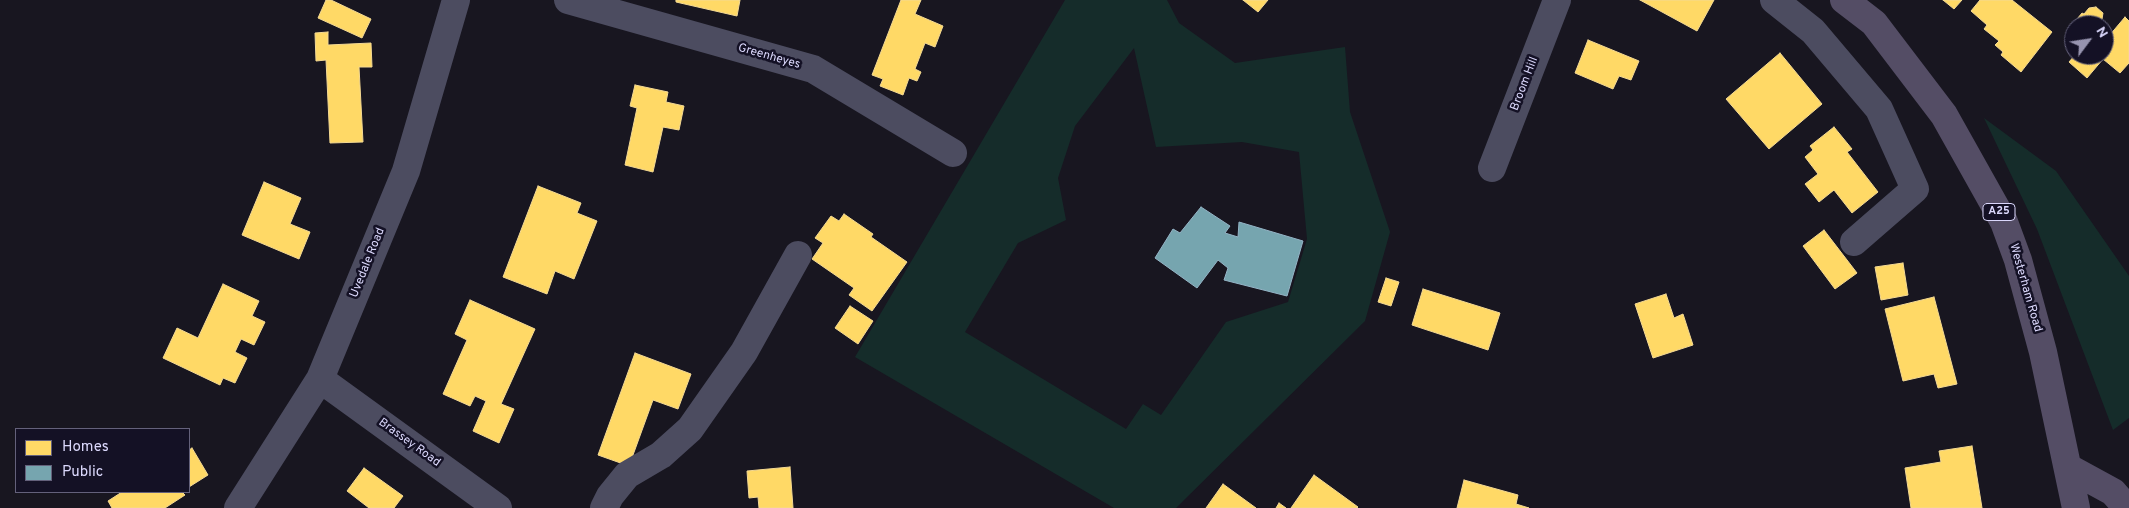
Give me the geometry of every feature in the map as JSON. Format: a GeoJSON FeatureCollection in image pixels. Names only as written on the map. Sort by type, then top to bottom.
{"type":"FeatureCollection","features":[{"type":"Feature","properties":{"kind":"main road","name":"Westerham Road"},"geometry":{"type":"LineString","coordinates":[[1844,0],[1874,23],[1944,115],[2004,222],[2018,260],[2044,352],[2076,508]]}},
{"type":"Feature","properties":{"kind":"main road"},"geometry":{"type":"LineString","coordinates":[[2068,468],[2113,492],[2127,508]]}},
{"type":"Feature","properties":{"kind":"street","name":"Uvedale Road"},"geometry":{"type":"LineString","coordinates":[[238,508],[320,379],[406,171],[456,0]]}},
{"type":"Feature","properties":{"kind":"street","name":"Greenheyes"},"geometry":{"type":"LineString","coordinates":[[568,0],[813,69],[953,152]]}},
{"type":"Feature","properties":{"kind":"street","name":"Broom Hill"},"geometry":{"type":"LineString","coordinates":[[1492,168],[1557,0]]}},
{"type":"Feature","properties":{"kind":"street"},"geometry":{"type":"LineString","coordinates":[[1774,0],[1813,31],[1879,109],[1915,189],[1854,242]]}},
{"type":"Feature","properties":{"kind":"street"},"geometry":{"type":"LineString","coordinates":[[604,508],[610,496],[627,475],[661,455],[690,429],[744,352],[798,255]]}},
{"type":"Feature","properties":{"kind":"street","name":"Brassey Road"},"geometry":{"type":"LineString","coordinates":[[320,379],[498,508]]}},
{"type":"Feature","properties":{"kind":"green space"},"geometry":{"type":"Polygon","coordinates":[[[1065,0],[1167,0],[1179,23],[1235,63],[1345,47],[1350,112],[1390,232],[1365,321],[1176,508],[1114,508],[855,357],[1065,0]],[[1134,48],[1075,126],[1058,178],[1066,220],[1018,243],[965,332],[1126,429],[1143,404],[1161,415],[1226,322],[1288,302],[1307,239],[1299,152],[1242,142],[1156,147],[1134,48]]]}},
{"type":"Feature","properties":{"kind":"green space"},"geometry":{"type":"Polygon","coordinates":[[[1984,118],[2056,171],[2129,276],[2129,418],[2113,430],[2037,229],[1984,118]]]}},
{"type":"Feature","properties":{"kind":"building: Homes"},"geometry":{"type":"Polygon","coordinates":[[[326,0],[331,0],[371,19],[362,38],[318,18],[326,0]]]}},
{"type":"Feature","properties":{"kind":"building: Homes"},"geometry":{"type":"Polygon","coordinates":[[[676,0],[740,0],[737,16],[676,2],[676,0]]]}},
{"type":"Feature","properties":{"kind":"building: Homes"},"geometry":{"type":"Polygon","coordinates":[[[901,0],[921,0],[915,14],[943,26],[935,47],[925,43],[915,69],[921,72],[917,81],[909,78],[903,95],[880,86],[883,79],[872,75],[901,0]]]}},
{"type":"Feature","properties":{"kind":"building: Homes"},"geometry":{"type":"Polygon","coordinates":[[[1243,0],[1268,0],[1258,12],[1243,0]]]}},
{"type":"Feature","properties":{"kind":"building: Homes"},"geometry":{"type":"Polygon","coordinates":[[[1640,0],[1714,0],[1697,31],[1640,0]]]}},
{"type":"Feature","properties":{"kind":"building: Homes"},"geometry":{"type":"Polygon","coordinates":[[[1943,0],[1962,0],[1954,9],[1943,0]]]}},
{"type":"Feature","properties":{"kind":"building: Homes"},"geometry":{"type":"Polygon","coordinates":[[[1980,0],[2012,0],[2052,32],[2021,72],[2001,55],[2003,52],[1995,45],[1999,41],[1984,29],[1987,25],[1971,11],[1980,0]]]}},
{"type":"Feature","properties":{"kind":"building: Homes"},"geometry":{"type":"Polygon","coordinates":[[[2096,7],[2103,13],[2103,15],[2080,15],[2084,14],[2089,8],[2096,7]]]}},
{"type":"Feature","properties":{"kind":"building: Homes"},"geometry":{"type":"Polygon","coordinates":[[[2125,17],[2129,21],[2129,63],[2120,73],[2110,65],[2114,65],[2114,30],[2125,17]]]}},
{"type":"Feature","properties":{"kind":"building: Homes"},"geometry":{"type":"Polygon","coordinates":[[[328,32],[328,45],[371,43],[372,67],[359,67],[363,142],[330,143],[326,60],[316,61],[315,33],[328,32]]]}},
{"type":"Feature","properties":{"kind":"building: Homes"},"geometry":{"type":"Polygon","coordinates":[[[1588,40],[1639,61],[1631,80],[1619,76],[1613,89],[1575,73],[1588,40]]]}},
{"type":"Feature","properties":{"kind":"building: Homes"},"geometry":{"type":"Polygon","coordinates":[[[1780,53],[1822,104],[1769,149],[1726,99],[1780,53]]]}},
{"type":"Feature","properties":{"kind":"building: Homes"},"geometry":{"type":"Polygon","coordinates":[[[2072,65],[2098,65],[2087,78],[2072,65]]]}},
{"type":"Feature","properties":{"kind":"building: Homes"},"geometry":{"type":"Polygon","coordinates":[[[635,85],[668,92],[666,102],[684,106],[679,130],[663,127],[653,172],[625,165],[637,108],[630,106],[635,85]]]}},
{"type":"Feature","properties":{"kind":"building: Homes"},"geometry":{"type":"Polygon","coordinates":[[[1834,127],[1852,149],[1847,152],[1878,192],[1852,213],[1834,190],[1819,202],[1805,184],[1818,174],[1805,157],[1813,150],[1810,146],[1834,127]]]}},
{"type":"Feature","properties":{"kind":"building: Homes"},"geometry":{"type":"Polygon","coordinates":[[[264,182],[301,198],[290,224],[310,232],[299,259],[242,235],[264,182]]]}},
{"type":"Feature","properties":{"kind":"building: Homes"},"geometry":{"type":"Polygon","coordinates":[[[538,186],[581,203],[577,213],[597,221],[574,279],[555,271],[547,294],[503,277],[538,186]]]}},
{"type":"Feature","properties":{"kind":"building: Homes"},"geometry":{"type":"Polygon","coordinates":[[[844,214],[873,234],[871,237],[907,262],[872,311],[849,295],[854,288],[812,259],[823,243],[815,238],[831,216],[839,221],[844,214]]]}},
{"type":"Feature","properties":{"kind":"building: Homes"},"geometry":{"type":"Polygon","coordinates":[[[1824,230],[1857,273],[1835,289],[1803,246],[1824,230]]]}},
{"type":"Feature","properties":{"kind":"building: Homes"},"geometry":{"type":"Polygon","coordinates":[[[1903,263],[1908,295],[1881,300],[1875,267],[1903,263]]]}},
{"type":"Feature","properties":{"kind":"building: Homes"},"geometry":{"type":"Polygon","coordinates":[[[1386,278],[1399,282],[1391,306],[1378,302],[1386,278]]]}},
{"type":"Feature","properties":{"kind":"building: Homes"},"geometry":{"type":"Polygon","coordinates":[[[223,284],[259,301],[252,316],[265,322],[254,345],[241,339],[235,352],[247,358],[235,383],[223,378],[220,385],[163,358],[177,328],[198,338],[223,284]]]}},
{"type":"Feature","properties":{"kind":"building: Homes"},"geometry":{"type":"Polygon","coordinates":[[[1423,289],[1500,313],[1488,350],[1412,325],[1423,289]]]}},
{"type":"Feature","properties":{"kind":"building: Homes"},"geometry":{"type":"Polygon","coordinates":[[[1666,294],[1674,318],[1683,314],[1693,345],[1653,358],[1635,304],[1666,294]]]}},
{"type":"Feature","properties":{"kind":"building: Homes"},"geometry":{"type":"Polygon","coordinates":[[[1934,297],[1957,384],[1938,388],[1934,374],[1903,381],[1885,309],[1934,297]]]}},
{"type":"Feature","properties":{"kind":"building: Homes"},"geometry":{"type":"Polygon","coordinates":[[[470,300],[535,329],[501,404],[514,409],[499,443],[473,431],[486,401],[475,396],[470,406],[443,394],[467,340],[455,334],[470,300]]]}},
{"type":"Feature","properties":{"kind":"building: Homes"},"geometry":{"type":"Polygon","coordinates":[[[850,306],[873,321],[858,344],[835,328],[850,306]]]}},
{"type":"Feature","properties":{"kind":"building: Homes"},"geometry":{"type":"Polygon","coordinates":[[[635,353],[691,374],[678,409],[653,400],[629,466],[598,455],[635,353]]]}},
{"type":"Feature","properties":{"kind":"building: Homes"},"geometry":{"type":"Polygon","coordinates":[[[1972,446],[1982,508],[1911,508],[1905,468],[1941,462],[1939,451],[1972,446]]]}},
{"type":"Feature","properties":{"kind":"building: Homes"},"geometry":{"type":"Polygon","coordinates":[[[192,448],[208,475],[190,486],[190,449],[192,448]]]}},
{"type":"Feature","properties":{"kind":"building: Homes"},"geometry":{"type":"Polygon","coordinates":[[[790,467],[793,508],[759,508],[758,497],[749,498],[747,471],[790,467]]]}},
{"type":"Feature","properties":{"kind":"building: Homes"},"geometry":{"type":"Polygon","coordinates":[[[364,468],[403,496],[394,508],[369,508],[347,491],[364,468]]]}},
{"type":"Feature","properties":{"kind":"building: Homes"},"geometry":{"type":"Polygon","coordinates":[[[1314,475],[1358,507],[1291,508],[1314,475]]]}},
{"type":"Feature","properties":{"kind":"building: Homes"},"geometry":{"type":"Polygon","coordinates":[[[1464,480],[1518,495],[1516,504],[1529,508],[1457,508],[1464,480]]]}},
{"type":"Feature","properties":{"kind":"building: Homes"},"geometry":{"type":"Polygon","coordinates":[[[1223,484],[1256,508],[1206,508],[1223,484]]]}},
{"type":"Feature","properties":{"kind":"building: Homes"},"geometry":{"type":"Polygon","coordinates":[[[120,493],[183,493],[185,495],[165,508],[112,508],[108,501],[120,493]]]}},
{"type":"Feature","properties":{"kind":"building: Homes"},"geometry":{"type":"Polygon","coordinates":[[[1279,503],[1286,508],[1276,508],[1279,503]]]}},
{"type":"Feature","properties":{"kind":"building: Public"},"geometry":{"type":"Polygon","coordinates":[[[1201,207],[1230,226],[1225,233],[1238,237],[1239,222],[1303,241],[1287,296],[1224,280],[1228,268],[1218,260],[1197,288],[1155,258],[1173,229],[1180,233],[1201,207]]]}}]}
